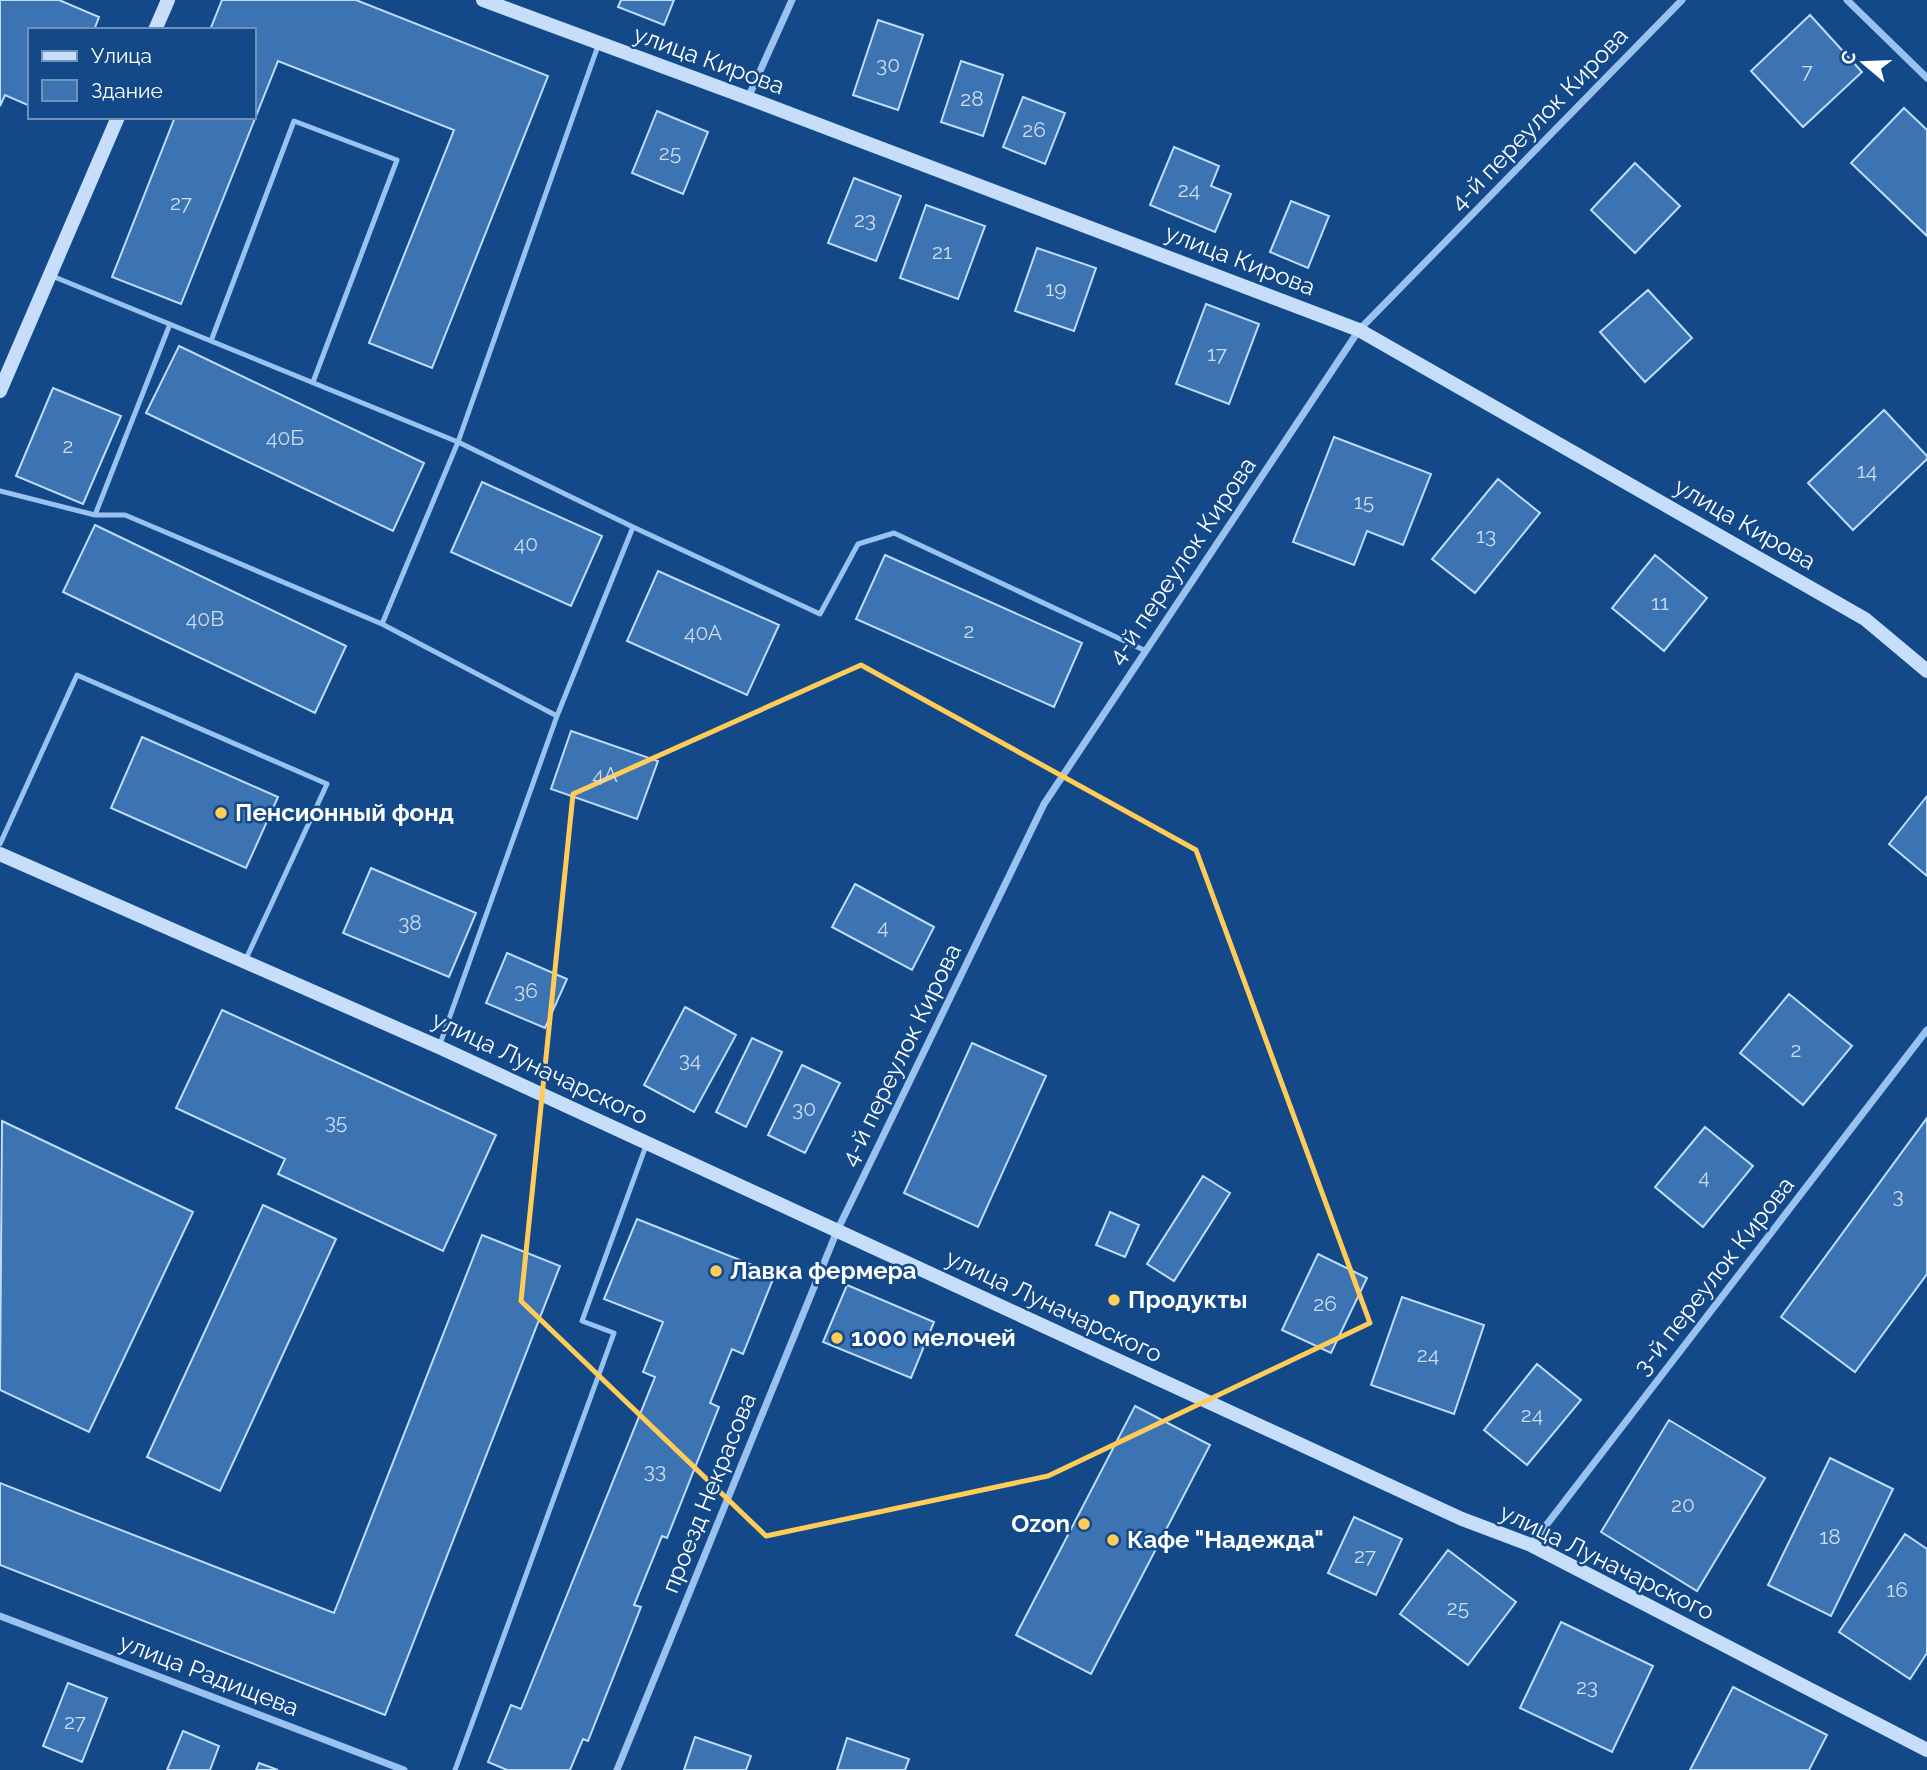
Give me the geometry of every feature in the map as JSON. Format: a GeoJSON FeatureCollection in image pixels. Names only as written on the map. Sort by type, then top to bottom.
{"type":"FeatureCollection","features":[{"type":"Feature","properties":{"kind":"street"},"geometry":{"type":"LineString","coordinates":[[156,28],[168,0]]}},
{"type":"Feature","properties":{"kind":"street","name":"улица Кирова"},"geometry":{"type":"LineString","coordinates":[[483,0],[1359,330],[1865,619],[1927,671]]}},
{"type":"Feature","properties":{"kind":"street"},"geometry":{"type":"LineString","coordinates":[[748,98],[792,0]]}},
{"type":"Feature","properties":{"kind":"street","name":"4-й переулок Кирова"},"geometry":{"type":"LineString","coordinates":[[837,1231],[1044,804],[1359,330],[1682,0]]}},
{"type":"Feature","properties":{"kind":"street"},"geometry":{"type":"LineString","coordinates":[[1847,0],[1927,78]]}},
{"type":"Feature","properties":{"kind":"street"},"geometry":{"type":"LineString","coordinates":[[0,391],[117,119]]}},
{"type":"Feature","properties":{"kind":"street","name":"улица Луначарского"},"geometry":{"type":"LineString","coordinates":[[0,854],[439,1047],[1462,1519],[1531,1545],[1927,1750]]}},
{"type":"Feature","properties":{"kind":"street","name":"3-й переулок Кирова"},"geometry":{"type":"LineString","coordinates":[[1531,1545],[1927,1030]]}},
{"type":"Feature","properties":{"kind":"street","name":"проезд Некрасова"},"geometry":{"type":"LineString","coordinates":[[617,1770],[837,1231]]}},
{"type":"Feature","properties":{"kind":"street","name":"улица Радищева"},"geometry":{"type":"LineString","coordinates":[[0,1616],[404,1770]]}},
{"type":"Feature","properties":{"kind":"lane"},"geometry":{"type":"LineString","coordinates":[[382,624],[458,442],[599,43]]}},
{"type":"Feature","properties":{"kind":"lane"},"geometry":{"type":"LineString","coordinates":[[211,341],[294,121],[397,160],[313,382]]}},
{"type":"Feature","properties":{"kind":"lane"},"geometry":{"type":"LineString","coordinates":[[50,276],[458,442],[820,614],[858,544],[894,533],[1146,651]]}},
{"type":"Feature","properties":{"kind":"lane"},"geometry":{"type":"LineString","coordinates":[[95,515],[170,324]]}},
{"type":"Feature","properties":{"kind":"lane"},"geometry":{"type":"LineString","coordinates":[[0,491],[95,515],[125,515],[382,624],[557,716]]}},
{"type":"Feature","properties":{"kind":"lane"},"geometry":{"type":"LineString","coordinates":[[439,1047],[557,716],[633,527]]}},
{"type":"Feature","properties":{"kind":"lane"},"geometry":{"type":"LineString","coordinates":[[0,845],[77,675],[327,784],[245,961]]}},
{"type":"Feature","properties":{"kind":"lane"},"geometry":{"type":"LineString","coordinates":[[455,1770],[614,1333],[582,1321],[647,1143]]}},
{"type":"Feature","properties":{"kind":"highlighted area"},"geometry":{"type":"Polygon","coordinates":[[[861,665],[1196,850],[1370,1323],[1048,1476],[766,1536],[521,1301],[573,794],[861,665]]]}},
{"type":"Feature","properties":{"kind":"building"},"geometry":{"type":"Polygon","coordinates":[[[0,0],[59,0],[99,17],[95,28],[28,28],[28,105],[5,95],[0,106],[0,0]]]}},
{"type":"Feature","properties":{"kind":"building"},"geometry":{"type":"Polygon","coordinates":[[[222,0],[356,0],[548,76],[432,368],[369,343],[454,130],[278,61],[256,116],[256,28],[211,28],[222,0]]]}},
{"type":"Feature","properties":{"kind":"building"},"geometry":{"type":"Polygon","coordinates":[[[621,0],[674,0],[664,25],[618,7],[621,0]]]}},
{"type":"Feature","properties":{"kind":"building"},"geometry":{"type":"Polygon","coordinates":[[[1810,15],[1862,72],[1803,127],[1751,71],[1810,15]]]}},
{"type":"Feature","properties":{"kind":"building"},"geometry":{"type":"Polygon","coordinates":[[[878,20],[923,35],[898,110],[853,95],[878,20]]]}},
{"type":"Feature","properties":{"kind":"building"},"geometry":{"type":"Polygon","coordinates":[[[961,61],[1003,75],[983,136],[941,122],[961,61]]]}},
{"type":"Feature","properties":{"kind":"building"},"geometry":{"type":"Polygon","coordinates":[[[1023,97],[1065,113],[1045,164],[1003,147],[1023,97]]]}},
{"type":"Feature","properties":{"kind":"building"},"geometry":{"type":"Polygon","coordinates":[[[1904,108],[1927,130],[1927,236],[1851,163],[1904,108]]]}},
{"type":"Feature","properties":{"kind":"building"},"geometry":{"type":"Polygon","coordinates":[[[657,111],[708,132],[683,194],[632,173],[657,111]]]}},
{"type":"Feature","properties":{"kind":"building"},"geometry":{"type":"Polygon","coordinates":[[[174,119],[255,119],[181,304],[112,277],[174,119]]]}},
{"type":"Feature","properties":{"kind":"building"},"geometry":{"type":"Polygon","coordinates":[[[1174,147],[1219,166],[1211,186],[1231,194],[1215,232],[1150,205],[1174,147]]]}},
{"type":"Feature","properties":{"kind":"building"},"geometry":{"type":"Polygon","coordinates":[[[1635,163],[1680,206],[1635,253],[1591,210],[1635,163]]]}},
{"type":"Feature","properties":{"kind":"building"},"geometry":{"type":"Polygon","coordinates":[[[854,178],[901,196],[876,261],[828,243],[854,178]]]}},
{"type":"Feature","properties":{"kind":"building"},"geometry":{"type":"Polygon","coordinates":[[[1291,201],[1329,216],[1308,268],[1270,252],[1291,201]]]}},
{"type":"Feature","properties":{"kind":"building"},"geometry":{"type":"Polygon","coordinates":[[[926,205],[985,226],[958,299],[900,278],[926,205]]]}},
{"type":"Feature","properties":{"kind":"building"},"geometry":{"type":"Polygon","coordinates":[[[1037,248],[1096,268],[1074,331],[1015,311],[1037,248]]]}},
{"type":"Feature","properties":{"kind":"building"},"geometry":{"type":"Polygon","coordinates":[[[1648,290],[1692,338],[1645,382],[1600,332],[1648,290]]]}},
{"type":"Feature","properties":{"kind":"building"},"geometry":{"type":"Polygon","coordinates":[[[1206,304],[1259,324],[1229,404],[1176,384],[1206,304]]]}},
{"type":"Feature","properties":{"kind":"building"},"geometry":{"type":"Polygon","coordinates":[[[179,346],[424,463],[393,531],[146,413],[179,346]]]}},
{"type":"Feature","properties":{"kind":"building"},"geometry":{"type":"Polygon","coordinates":[[[53,388],[121,416],[83,504],[16,476],[53,388]]]}},
{"type":"Feature","properties":{"kind":"building"},"geometry":{"type":"Polygon","coordinates":[[[1884,410],[1927,459],[1853,530],[1808,483],[1884,410]]]}},
{"type":"Feature","properties":{"kind":"building"},"geometry":{"type":"Polygon","coordinates":[[[1334,437],[1431,474],[1403,545],[1367,531],[1354,565],[1293,542],[1334,437]]]}},
{"type":"Feature","properties":{"kind":"building"},"geometry":{"type":"Polygon","coordinates":[[[1498,479],[1540,513],[1475,593],[1432,559],[1498,479]]]}},
{"type":"Feature","properties":{"kind":"building"},"geometry":{"type":"Polygon","coordinates":[[[482,482],[602,536],[571,606],[451,552],[482,482]]]}},
{"type":"Feature","properties":{"kind":"building"},"geometry":{"type":"Polygon","coordinates":[[[95,525],[346,646],[315,713],[63,592],[95,525]]]}},
{"type":"Feature","properties":{"kind":"building"},"geometry":{"type":"Polygon","coordinates":[[[885,555],[1082,643],[1054,707],[856,619],[885,555]]]}},
{"type":"Feature","properties":{"kind":"building"},"geometry":{"type":"Polygon","coordinates":[[[1655,555],[1707,598],[1664,651],[1612,608],[1655,555]]]}},
{"type":"Feature","properties":{"kind":"building"},"geometry":{"type":"Polygon","coordinates":[[[658,571],[779,625],[747,695],[627,641],[658,571]]]}},
{"type":"Feature","properties":{"kind":"building"},"geometry":{"type":"Polygon","coordinates":[[[571,731],[658,761],[637,819],[551,789],[571,731]]]}},
{"type":"Feature","properties":{"kind":"building"},"geometry":{"type":"Polygon","coordinates":[[[142,737],[278,797],[246,868],[111,808],[142,737]]]}},
{"type":"Feature","properties":{"kind":"building"},"geometry":{"type":"Polygon","coordinates":[[[1927,796],[1927,876],[1889,844],[1927,796]]]}},
{"type":"Feature","properties":{"kind":"building"},"geometry":{"type":"Polygon","coordinates":[[[371,868],[476,913],[449,977],[343,933],[371,868]]]}},
{"type":"Feature","properties":{"kind":"building"},"geometry":{"type":"Polygon","coordinates":[[[855,884],[934,927],[912,970],[832,927],[855,884]]]}},
{"type":"Feature","properties":{"kind":"building"},"geometry":{"type":"Polygon","coordinates":[[[507,953],[567,979],[545,1028],[486,1003],[507,953]]]}},
{"type":"Feature","properties":{"kind":"building"},"geometry":{"type":"Polygon","coordinates":[[[1789,994],[1852,1046],[1803,1105],[1740,1053],[1789,994]]]}},
{"type":"Feature","properties":{"kind":"building"},"geometry":{"type":"Polygon","coordinates":[[[685,1007],[736,1035],[694,1112],[644,1085],[685,1007]]]}},
{"type":"Feature","properties":{"kind":"building"},"geometry":{"type":"Polygon","coordinates":[[[222,1010],[496,1135],[443,1251],[278,1174],[285,1159],[176,1108],[222,1010]]]}},
{"type":"Feature","properties":{"kind":"building"},"geometry":{"type":"Polygon","coordinates":[[[752,1038],[782,1052],[746,1127],[716,1112],[752,1038]]]}},
{"type":"Feature","properties":{"kind":"building"},"geometry":{"type":"Polygon","coordinates":[[[972,1043],[1046,1076],[978,1227],[904,1193],[972,1043]]]}},
{"type":"Feature","properties":{"kind":"building"},"geometry":{"type":"Polygon","coordinates":[[[802,1065],[840,1083],[805,1153],[768,1135],[802,1065]]]}},
{"type":"Feature","properties":{"kind":"building"},"geometry":{"type":"Polygon","coordinates":[[[1927,1118],[1927,1274],[1855,1372],[1781,1317],[1927,1118]]]}},
{"type":"Feature","properties":{"kind":"building"},"geometry":{"type":"Polygon","coordinates":[[[2,1121],[193,1212],[89,1432],[0,1390],[2,1121]]]}},
{"type":"Feature","properties":{"kind":"building"},"geometry":{"type":"Polygon","coordinates":[[[1705,1127],[1753,1166],[1703,1227],[1655,1187],[1705,1127]]]}},
{"type":"Feature","properties":{"kind":"building"},"geometry":{"type":"Polygon","coordinates":[[[1203,1176],[1230,1193],[1174,1281],[1147,1264],[1203,1176]]]}},
{"type":"Feature","properties":{"kind":"building"},"geometry":{"type":"Polygon","coordinates":[[[263,1205],[336,1239],[220,1491],[147,1457],[263,1205]]]}},
{"type":"Feature","properties":{"kind":"building"},"geometry":{"type":"Polygon","coordinates":[[[1110,1212],[1139,1225],[1125,1257],[1096,1245],[1110,1212]]]}},
{"type":"Feature","properties":{"kind":"building"},"geometry":{"type":"Polygon","coordinates":[[[637,1219],[775,1274],[743,1354],[732,1349],[710,1403],[719,1407],[667,1538],[662,1536],[634,1605],[641,1607],[588,1741],[583,1739],[570,1770],[507,1770],[488,1762],[511,1705],[521,1709],[655,1377],[643,1372],[663,1322],[604,1299],[637,1219]]]}},
{"type":"Feature","properties":{"kind":"building"},"geometry":{"type":"Polygon","coordinates":[[[482,1235],[560,1266],[385,1715],[0,1565],[0,1483],[334,1613],[482,1235]]]}},
{"type":"Feature","properties":{"kind":"building"},"geometry":{"type":"Polygon","coordinates":[[[1318,1254],[1367,1278],[1331,1353],[1282,1330],[1318,1254]]]}},
{"type":"Feature","properties":{"kind":"building"},"geometry":{"type":"Polygon","coordinates":[[[847,1285],[934,1322],[911,1378],[823,1342],[847,1285]]]}},
{"type":"Feature","properties":{"kind":"building"},"geometry":{"type":"Polygon","coordinates":[[[1402,1297],[1484,1325],[1454,1414],[1371,1385],[1402,1297]]]}},
{"type":"Feature","properties":{"kind":"building"},"geometry":{"type":"Polygon","coordinates":[[[1537,1364],[1581,1400],[1527,1465],[1484,1430],[1537,1364]]]}},
{"type":"Feature","properties":{"kind":"building","name":"Кафе \"Надежда\""},"geometry":{"type":"Polygon","coordinates":[[[1135,1406],[1210,1445],[1091,1674],[1016,1635],[1135,1406]]]}},
{"type":"Feature","properties":{"kind":"building"},"geometry":{"type":"Polygon","coordinates":[[[1669,1420],[1765,1478],[1697,1591],[1601,1532],[1669,1420]]]}},
{"type":"Feature","properties":{"kind":"building"},"geometry":{"type":"Polygon","coordinates":[[[1830,1458],[1893,1489],[1831,1616],[1768,1585],[1830,1458]]]}},
{"type":"Feature","properties":{"kind":"building"},"geometry":{"type":"Polygon","coordinates":[[[1354,1517],[1402,1539],[1376,1595],[1328,1573],[1354,1517]]]}},
{"type":"Feature","properties":{"kind":"building"},"geometry":{"type":"Polygon","coordinates":[[[1905,1534],[1927,1549],[1927,1653],[1910,1679],[1839,1632],[1905,1534]]]}},
{"type":"Feature","properties":{"kind":"building"},"geometry":{"type":"Polygon","coordinates":[[[1448,1550],[1516,1602],[1468,1665],[1400,1614],[1448,1550]]]}},
{"type":"Feature","properties":{"kind":"building"},"geometry":{"type":"Polygon","coordinates":[[[1561,1622],[1653,1666],[1612,1752],[1520,1708],[1561,1622]]]}},
{"type":"Feature","properties":{"kind":"building"},"geometry":{"type":"Polygon","coordinates":[[[68,1683],[107,1698],[82,1762],[43,1746],[68,1683]]]}},
{"type":"Feature","properties":{"kind":"building"},"geometry":{"type":"Polygon","coordinates":[[[1733,1687],[1827,1735],[1809,1770],[1690,1770],[1733,1687]]]}},
{"type":"Feature","properties":{"kind":"building"},"geometry":{"type":"Polygon","coordinates":[[[183,1731],[219,1746],[210,1770],[167,1770],[183,1731]]]}},
{"type":"Feature","properties":{"kind":"building"},"geometry":{"type":"Polygon","coordinates":[[[695,1737],[751,1756],[746,1770],[684,1770],[695,1737]]]}},
{"type":"Feature","properties":{"kind":"building"},"geometry":{"type":"Polygon","coordinates":[[[847,1738],[909,1759],[905,1770],[837,1770],[847,1738]]]}},
{"type":"Feature","properties":{"kind":"building"},"geometry":{"type":"Polygon","coordinates":[[[259,1763],[278,1770],[256,1770],[259,1763]]]}},
{"type":"Feature","properties":{"kind":"place","name":"Пенсионный фонд"},"geometry":{"type":"Point","coordinates":[221,813]}},
{"type":"Feature","properties":{"kind":"place","name":"Лавка фермера"},"geometry":{"type":"Point","coordinates":[716,1271]}},
{"type":"Feature","properties":{"kind":"place","name":"Продукты"},"geometry":{"type":"Point","coordinates":[1114,1300]}},
{"type":"Feature","properties":{"kind":"place","name":"1000 мелочей"},"geometry":{"type":"Point","coordinates":[837,1338]}},
{"type":"Feature","properties":{"kind":"place","name":"Ozon"},"geometry":{"type":"Point","coordinates":[1084,1524]}},
{"type":"Feature","properties":{"kind":"place","name":"Кафе \"Надежда\""},"geometry":{"type":"Point","coordinates":[1113,1540]}}]}
